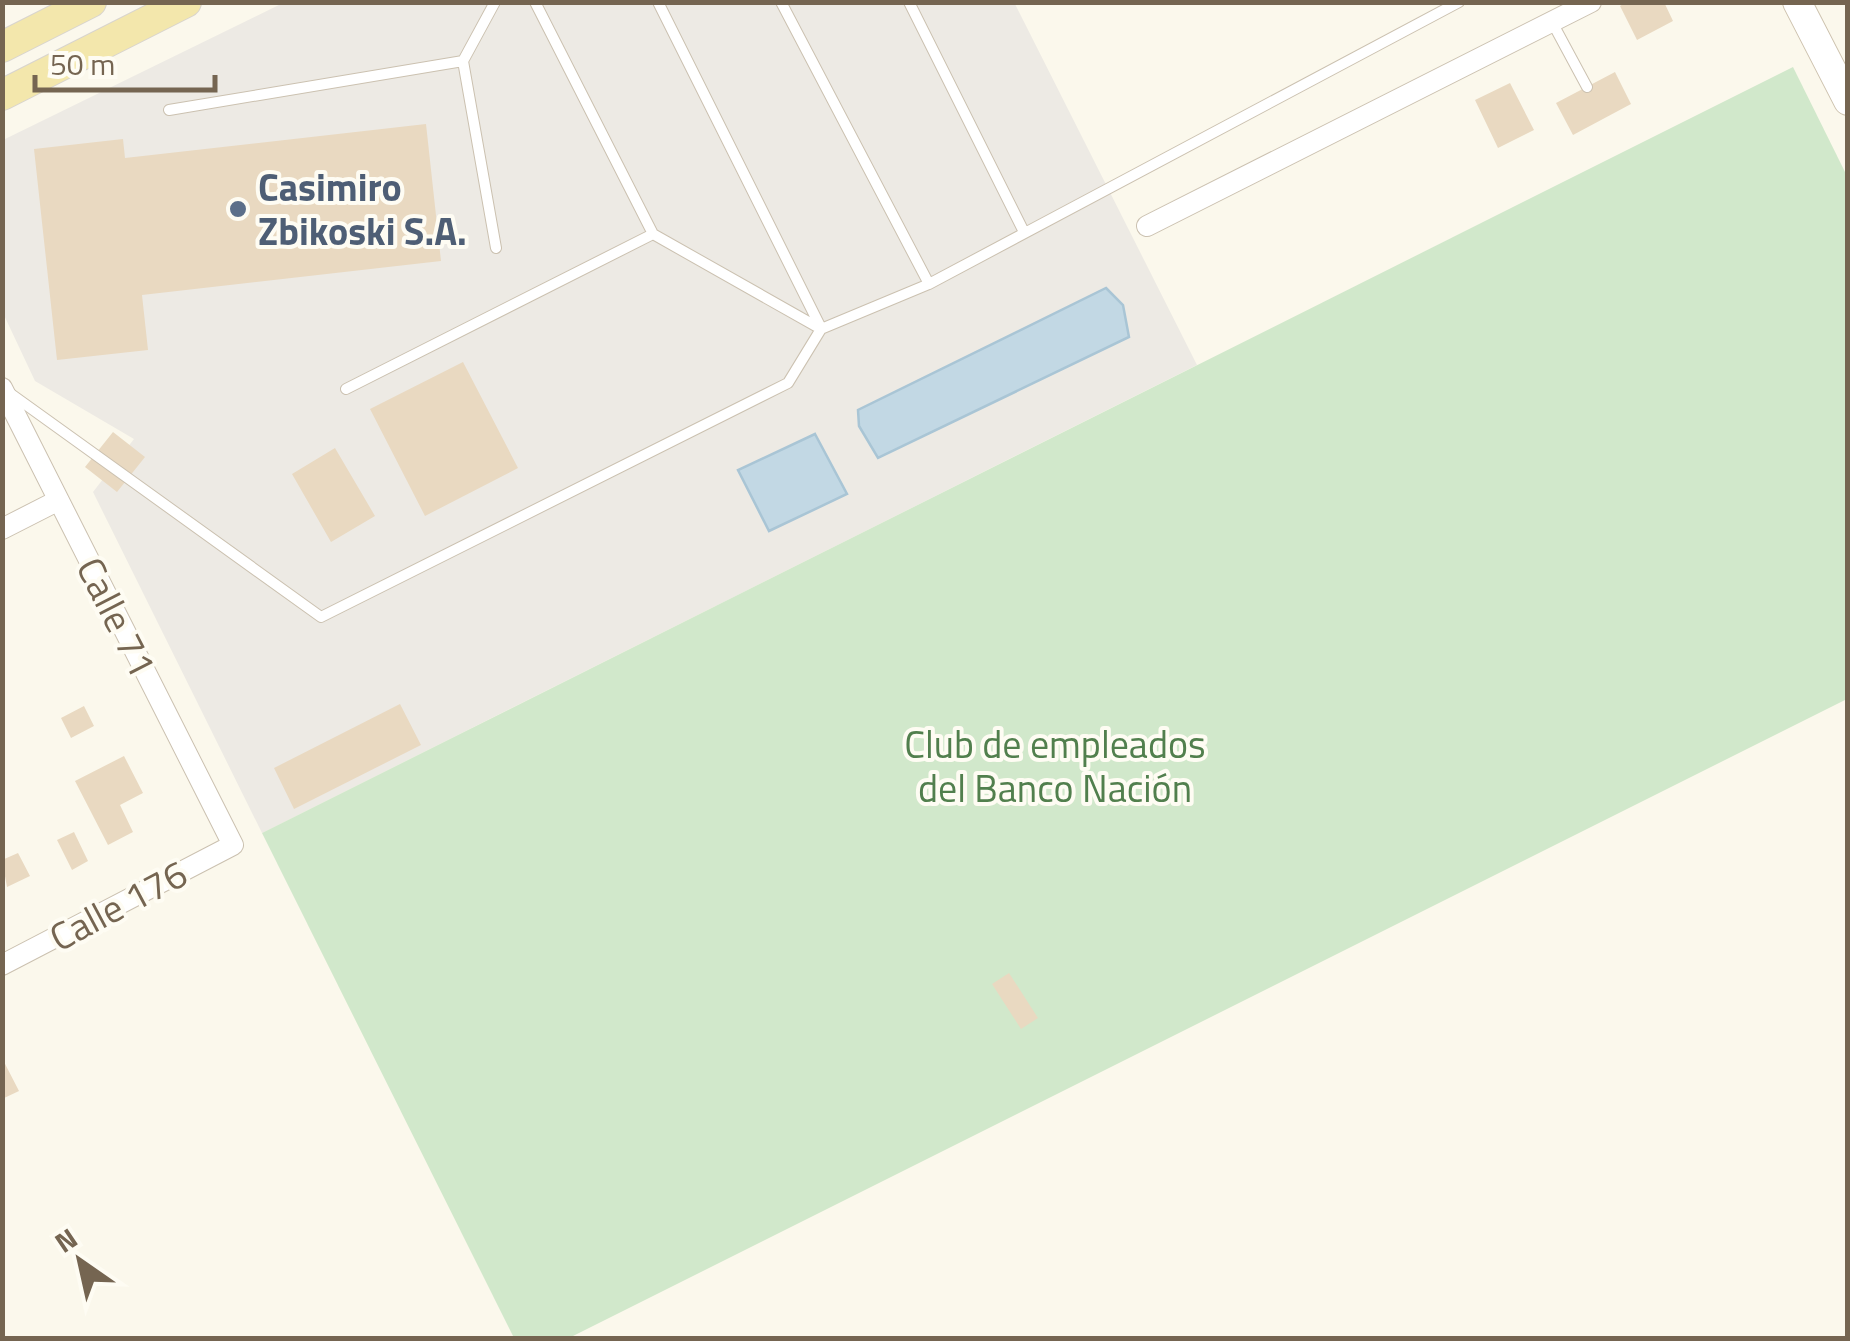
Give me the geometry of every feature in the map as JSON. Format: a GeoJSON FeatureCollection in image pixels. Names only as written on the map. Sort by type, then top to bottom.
{"type":"FeatureCollection","features":[{"type":"Feature","properties":{"kind":"main road"},"geometry":{"type":"LineString","coordinates":[[2,48],[90,2]]}},
{"type":"Feature","properties":{"kind":"main road"},"geometry":{"type":"LineString","coordinates":[[2,95],[186,2]]}},
{"type":"Feature","properties":{"kind":"main road"},"geometry":{"type":"LineString","coordinates":[[1797,2],[1848,101]]}},
{"type":"Feature","properties":{"kind":"street"},"geometry":{"type":"LineString","coordinates":[[1147,226],[1590,2]]}},
{"type":"Feature","properties":{"kind":"street","name":"Calle 71"},"geometry":{"type":"LineString","coordinates":[[2,388],[233,845]]}},
{"type":"Feature","properties":{"kind":"street"},"geometry":{"type":"LineString","coordinates":[[2,530],[57,501]]}},
{"type":"Feature","properties":{"kind":"street","name":"Calle 176"},"geometry":{"type":"LineString","coordinates":[[2,965],[233,845]]}},
{"type":"Feature","properties":{"kind":"lane"},"geometry":{"type":"LineString","coordinates":[[495,2],[463,61],[496,248]]}},
{"type":"Feature","properties":{"kind":"lane"},"geometry":{"type":"LineString","coordinates":[[535,2],[652,234],[821,328]]}},
{"type":"Feature","properties":{"kind":"lane"},"geometry":{"type":"LineString","coordinates":[[658,2],[821,328]]}},
{"type":"Feature","properties":{"kind":"lane"},"geometry":{"type":"LineString","coordinates":[[781,2],[929,284]]}},
{"type":"Feature","properties":{"kind":"lane"},"geometry":{"type":"LineString","coordinates":[[910,2],[1023,230]]}},
{"type":"Feature","properties":{"kind":"lane"},"geometry":{"type":"LineString","coordinates":[[2,388],[321,617],[788,383],[821,328],[929,284],[1023,230],[1459,2]]}},
{"type":"Feature","properties":{"kind":"lane"},"geometry":{"type":"LineString","coordinates":[[1552,22],[1586,87]]}},
{"type":"Feature","properties":{"kind":"lane"},"geometry":{"type":"LineString","coordinates":[[169,110],[463,61]]}},
{"type":"Feature","properties":{"kind":"lane"},"geometry":{"type":"LineString","coordinates":[[346,390],[652,234]]}},
{"type":"Feature","properties":{"kind":"shaded area"},"geometry":{"type":"Polygon","coordinates":[[[1014,2],[1197,365],[262,833],[93,492],[134,439],[35,381],[3,313],[3,140],[283,3],[1014,2]]]}},
{"type":"Feature","properties":{"kind":"green space","name":"Club de empleados del Banco Nación"},"geometry":{"type":"Polygon","coordinates":[[[1793,67],[1847,176],[1847,699],[569,1338],[514,1338],[262,833],[1793,67]]]}},
{"type":"Feature","properties":{"kind":"water"},"geometry":{"type":"Polygon","coordinates":[[[1106,288],[1123,305],[1129,337],[878,458],[859,426],[858,410],[1106,288]]]}},
{"type":"Feature","properties":{"kind":"water"},"geometry":{"type":"Polygon","coordinates":[[[815,434],[847,494],[769,531],[738,470],[815,434]]]}},
{"type":"Feature","properties":{"kind":"building"},"geometry":{"type":"Polygon","coordinates":[[[1626,2],[1664,2],[1673,21],[1637,40],[1620,6],[1626,2]]]}},
{"type":"Feature","properties":{"kind":"building"},"geometry":{"type":"Polygon","coordinates":[[[1615,72],[1631,104],[1573,135],[1556,103],[1615,72]]]}},
{"type":"Feature","properties":{"kind":"building"},"geometry":{"type":"Polygon","coordinates":[[[1510,83],[1534,130],[1498,148],[1475,100],[1510,83]]]}},
{"type":"Feature","properties":{"kind":"building","name":"Casimiro Zbikoski S.A."},"geometry":{"type":"Polygon","coordinates":[[[426,124],[441,261],[142,295],[148,350],[57,360],[34,149],[123,139],[125,158],[426,124]]]}},
{"type":"Feature","properties":{"kind":"building"},"geometry":{"type":"Polygon","coordinates":[[[463,362],[518,468],[425,516],[370,409],[463,362]]]}},
{"type":"Feature","properties":{"kind":"building"},"geometry":{"type":"Polygon","coordinates":[[[113,432],[145,457],[117,492],[85,467],[113,432]]]}},
{"type":"Feature","properties":{"kind":"building"},"geometry":{"type":"Polygon","coordinates":[[[335,448],[375,516],[331,542],[292,474],[335,448]]]}},
{"type":"Feature","properties":{"kind":"building"},"geometry":{"type":"Polygon","coordinates":[[[400,704],[421,745],[294,809],[274,768],[400,704]]]}},
{"type":"Feature","properties":{"kind":"building"},"geometry":{"type":"Polygon","coordinates":[[[84,706],[94,726],[71,738],[61,718],[84,706]]]}},
{"type":"Feature","properties":{"kind":"building"},"geometry":{"type":"Polygon","coordinates":[[[124,756],[143,793],[120,805],[133,832],[108,845],[75,781],[124,756]]]}},
{"type":"Feature","properties":{"kind":"building"},"geometry":{"type":"Polygon","coordinates":[[[74,832],[88,861],[72,870],[57,840],[74,832]]]}},
{"type":"Feature","properties":{"kind":"building"},"geometry":{"type":"Polygon","coordinates":[[[18,853],[30,876],[7,887],[2,860],[18,853]]]}},
{"type":"Feature","properties":{"kind":"building"},"geometry":{"type":"Polygon","coordinates":[[[1009,973],[1038,1018],[1021,1029],[992,984],[1009,973]]]}},
{"type":"Feature","properties":{"kind":"building"},"geometry":{"type":"Polygon","coordinates":[[[2,1058],[19,1091],[2,1099],[2,1058]]]}},
{"type":"Feature","properties":{"kind":"place","name":"Casimiro Zbikoski S.A."},"geometry":{"type":"Point","coordinates":[238,209]}}]}
